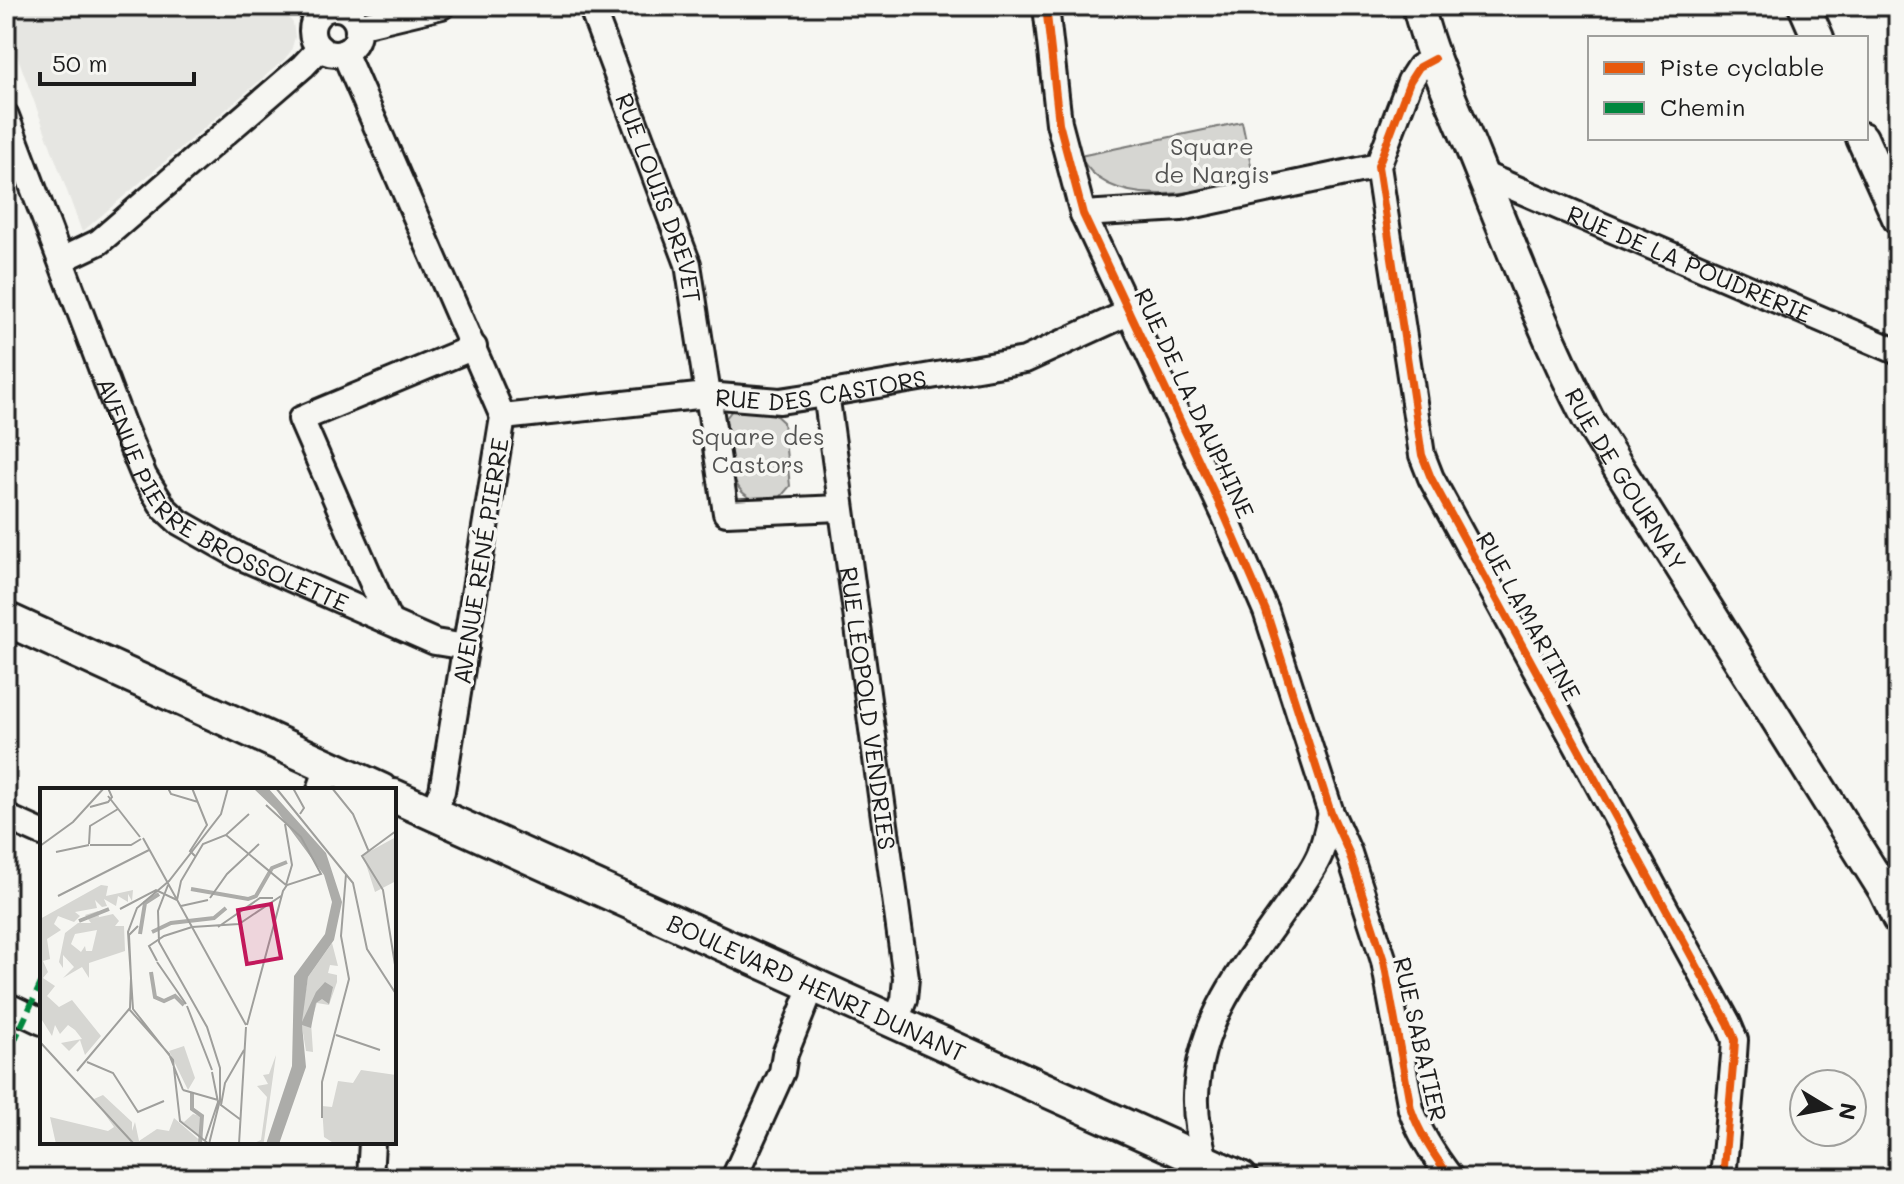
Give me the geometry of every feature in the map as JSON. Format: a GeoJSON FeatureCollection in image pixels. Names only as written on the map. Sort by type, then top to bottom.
{"type":"FeatureCollection","features":[{"type":"Feature","properties":{"kind":"main road"},"geometry":{"type":"LineString","coordinates":[[6,619],[324,779],[371,788]]}},
{"type":"Feature","properties":{"kind":"main road","name":"BOULEVARD HENRI DUNANT"},"geometry":{"type":"LineString","coordinates":[[396,797],[896,1020],[1207,1170],[1241,1178]]}},
{"type":"Feature","properties":{"kind":"street"},"geometry":{"type":"LineString","coordinates":[[358,26],[442,6]]}},
{"type":"Feature","properties":{"kind":"street","name":"RUE LOUIS DREVET"},"geometry":{"type":"LineString","coordinates":[[591,6],[688,264],[726,513],[840,508]]}},
{"type":"Feature","properties":{"kind":"street","name":"RUE DE LA DAUPHINE"},"geometry":{"type":"LineString","coordinates":[[1046,6],[1059,123],[1083,214],[1247,564],[1266,611],[1331,813]]}},
{"type":"Feature","properties":{"kind":"street","name":"RUE DE GOURNAY"},"geometry":{"type":"LineString","coordinates":[[1418,6],[1434,59],[1565,374],[1588,419],[1875,876],[1898,919]]}},
{"type":"Feature","properties":{"kind":"street"},"geometry":{"type":"LineString","coordinates":[[1804,6],[1817,36]]}},
{"type":"Feature","properties":{"kind":"street"},"geometry":{"type":"LineString","coordinates":[[314,10],[345,10],[358,26],[356,42],[344,52],[332,54],[315,43],[312,28],[314,10]]}},
{"type":"Feature","properties":{"kind":"street"},"geometry":{"type":"LineString","coordinates":[[61,260],[99,242],[320,48]]}},
{"type":"Feature","properties":{"kind":"street","name":"AVENUE RENÉ PIERRE"},"geometry":{"type":"LineString","coordinates":[[344,52],[503,417],[442,791],[432,812]]}},
{"type":"Feature","properties":{"kind":"street","name":"RUE LAMARTINE"},"geometry":{"type":"LineString","coordinates":[[1434,59],[1419,67],[1410,81],[1378,166],[1422,455],[1431,478],[1728,1023],[1735,1040],[1723,1178]]}},
{"type":"Feature","properties":{"kind":"street","name":"AVENUE PIERRE BROSSOLETTE"},"geometry":{"type":"LineString","coordinates":[[6,116],[122,423],[144,476],[164,508],[179,522],[239,556],[435,642],[466,647]]}},
{"type":"Feature","properties":{"kind":"street"},"geometry":{"type":"LineString","coordinates":[[1863,140],[1898,218]]}},
{"type":"Feature","properties":{"kind":"street"},"geometry":{"type":"LineString","coordinates":[[1083,214],[1181,208],[1378,166]]}},
{"type":"Feature","properties":{"kind":"street","name":"RUE DE LA POUDRERIE"},"geometry":{"type":"LineString","coordinates":[[1482,174],[1898,352]]}},
{"type":"Feature","properties":{"kind":"street","name":"RUE DES CASTORS"},"geometry":{"type":"LineString","coordinates":[[503,417],[707,395],[780,401],[1025,360],[1130,312]]}},
{"type":"Feature","properties":{"kind":"street"},"geometry":{"type":"LineString","coordinates":[[389,621],[301,419],[474,347]]}},
{"type":"Feature","properties":{"kind":"street","name":"RUE LÉOPOLD VENDRIES"},"geometry":{"type":"LineString","coordinates":[[826,393],[906,978],[904,1000],[896,1020]]}},
{"type":"Feature","properties":{"kind":"street"},"geometry":{"type":"LineString","coordinates":[[1207,1170],[1198,1137],[1196,1098],[1201,1054],[1209,1027],[1221,1000],[1308,876],[1320,853],[1331,813]]}},
{"type":"Feature","properties":{"kind":"street","name":"RUE SABATIER"},"geometry":{"type":"LineString","coordinates":[[1331,813],[1349,853],[1384,961],[1414,1119],[1432,1153],[1451,1178]]}},
{"type":"Feature","properties":{"kind":"street"},"geometry":{"type":"LineString","coordinates":[[6,817],[40,832]]}},
{"type":"Feature","properties":{"kind":"street"},"geometry":{"type":"LineString","coordinates":[[734,1178],[782,1072],[785,1054],[813,984]]}},
{"type":"Feature","properties":{"kind":"street"},"geometry":{"type":"LineString","coordinates":[[6,1005],[40,1021]]}},
{"type":"Feature","properties":{"kind":"street"},"geometry":{"type":"LineString","coordinates":[[370,1178],[372,1144]]}},
{"type":"Feature","properties":{"kind":"shaded area"},"geometry":{"type":"Polygon","coordinates":[[[6,6],[279,6],[293,23],[295,37],[291,51],[284,60],[82,232],[6,25],[6,6]]]}},
{"type":"Feature","properties":{"kind":"green space","name":"Square de Nargis"},"geometry":{"type":"Polygon","coordinates":[[[1242,122],[1254,180],[1233,185],[1184,193],[1134,192],[1112,186],[1094,174],[1080,156],[1242,122]]]}},
{"type":"Feature","properties":{"kind":"green space","name":"Square des Castors"},"geometry":{"type":"Polygon","coordinates":[[[733,409],[772,412],[783,422],[790,486],[778,500],[753,499],[737,486],[730,464],[726,418],[733,409]]]}},
{"type":"Feature","properties":{"kind":"marked path"},"geometry":{"type":"LineString","coordinates":[[6,1059],[40,985]]}},
{"type":"Feature","properties":{"kind":"cycle path"},"geometry":{"type":"LineString","coordinates":[[1046,6],[1059,123],[1083,214],[1224,514],[1266,611],[1331,813],[1349,853],[1384,961],[1411,1109],[1428,1145],[1451,1178]]}},
{"type":"Feature","properties":{"kind":"cycle path"},"geometry":{"type":"LineString","coordinates":[[1434,59],[1419,67],[1410,81],[1378,166],[1422,455],[1431,478],[1728,1023],[1735,1040],[1723,1178]]}}]}
